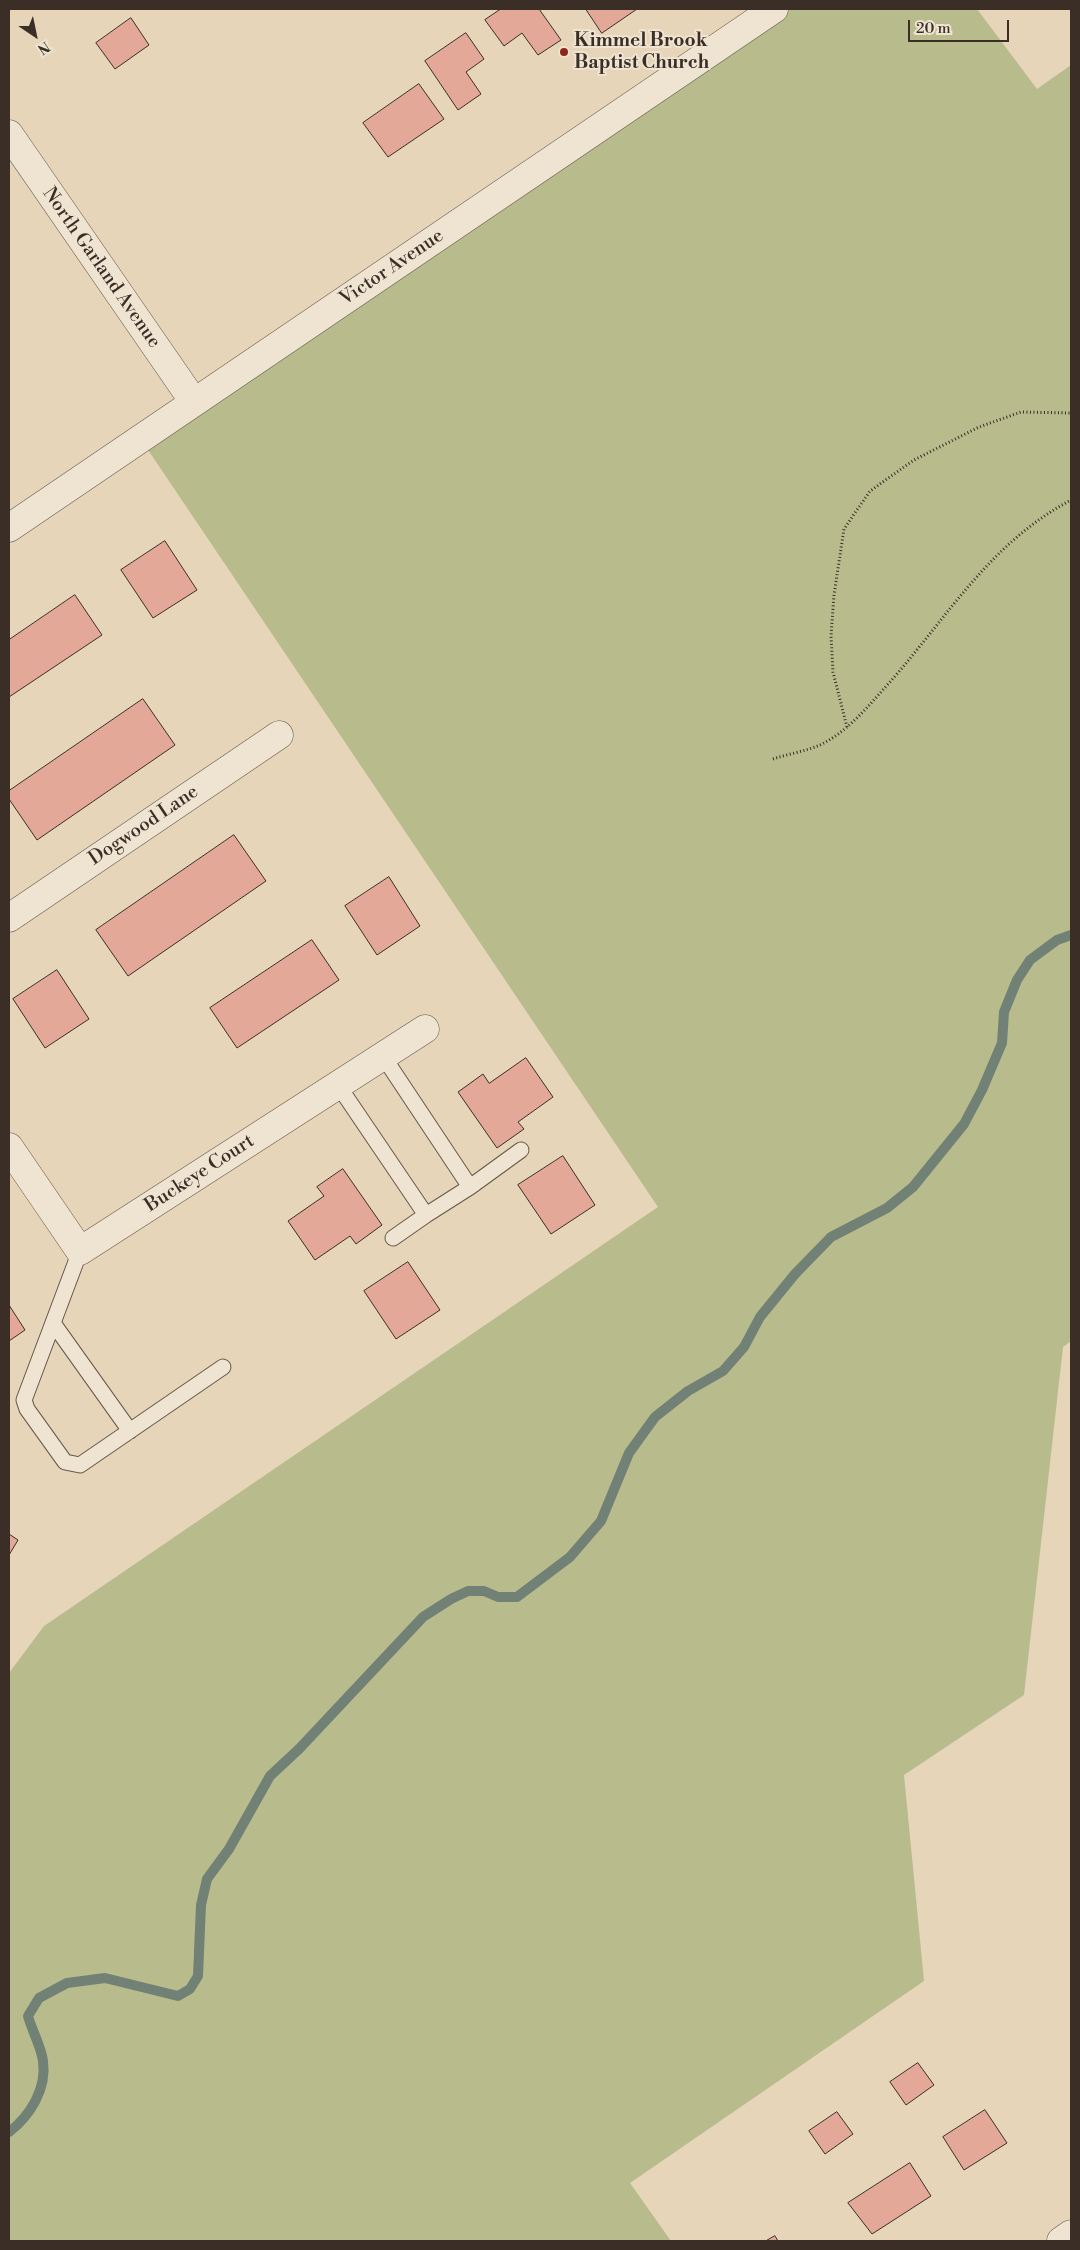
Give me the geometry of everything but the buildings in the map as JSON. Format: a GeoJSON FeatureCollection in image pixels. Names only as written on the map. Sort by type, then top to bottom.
{"type":"FeatureCollection","features":[{"type":"Feature","properties":{"kind":"street","name":"Victor Avenue"},"geometry":{"type":"LineString","coordinates":[[9,528],[774,9]]}},
{"type":"Feature","properties":{"kind":"street","name":"North Garland Avenue"},"geometry":{"type":"LineString","coordinates":[[9,134],[194,402]]}},
{"type":"Feature","properties":{"kind":"street","name":"Dogwood Lane"},"geometry":{"type":"LineString","coordinates":[[9,918],[279,735]]}},
{"type":"Feature","properties":{"kind":"street","name":"Buckeye Court"},"geometry":{"type":"LineString","coordinates":[[80,1250],[425,1029]]}},
{"type":"Feature","properties":{"kind":"street"},"geometry":{"type":"LineString","coordinates":[[9,1147],[80,1250]]}},
{"type":"Feature","properties":{"kind":"street"},"geometry":{"type":"LineString","coordinates":[[1061,2241],[1071,2234]]}},
{"type":"Feature","properties":{"kind":"lane"},"geometry":{"type":"LineString","coordinates":[[383,1056],[470,1186]]}},
{"type":"Feature","properties":{"kind":"lane"},"geometry":{"type":"LineString","coordinates":[[338,1085],[426,1215]]}},
{"type":"Feature","properties":{"kind":"lane"},"geometry":{"type":"LineString","coordinates":[[393,1238],[521,1150]]}},
{"type":"Feature","properties":{"kind":"lane"},"geometry":{"type":"LineString","coordinates":[[80,1250],[24,1400],[27,1409],[66,1462],[80,1466],[223,1367]]}},
{"type":"Feature","properties":{"kind":"lane"},"geometry":{"type":"LineString","coordinates":[[53,1323],[130,1431]]}},
{"type":"Feature","properties":{"kind":"path"},"geometry":{"type":"LineString","coordinates":[[847,726],[833,672],[831,636],[834,595],[844,529],[870,491],[914,460],[979,427],[1021,412],[1071,413]]}},
{"type":"Feature","properties":{"kind":"path"},"geometry":{"type":"LineString","coordinates":[[772,759],[820,745],[856,720],[909,661],[980,571],[1020,532],[1071,500]]}},
{"type":"Feature","properties":{"kind":"green space"},"geometry":{"type":"Polygon","coordinates":[[[774,9],[977,9],[1037,89],[1071,65],[1071,1341],[1063,1347],[1024,1695],[904,1775],[924,1981],[630,2183],[671,2241],[9,2241],[9,1673],[44,1626],[658,1207],[140,438],[774,9]]]}},
{"type":"Feature","properties":{"kind":"waterway"},"geometry":{"type":"LineString","coordinates":[[9,2132],[24,2118],[40,2092],[44,2071],[43,2061],[28,2016],[39,1998],[67,1983],[105,1978],[178,1996],[190,1989],[198,1976],[201,1905],[207,1879],[229,1849],[270,1776],[299,1749],[423,1617],[451,1599],[468,1591],[484,1591],[498,1597],[517,1597],[570,1557],[601,1521],[629,1453],[655,1417],[688,1391],[723,1371],[744,1347],[760,1317],[795,1274],[831,1237],[887,1208],[913,1187],[964,1124],[982,1090],[1002,1043],[1004,1012],[1017,980],[1030,960],[1057,940],[1071,935]]}},
{"type":"Feature","properties":{"kind":"place","name":"Kimmel Brook Baptist Church"},"geometry":{"type":"Point","coordinates":[564,52]}}]}
